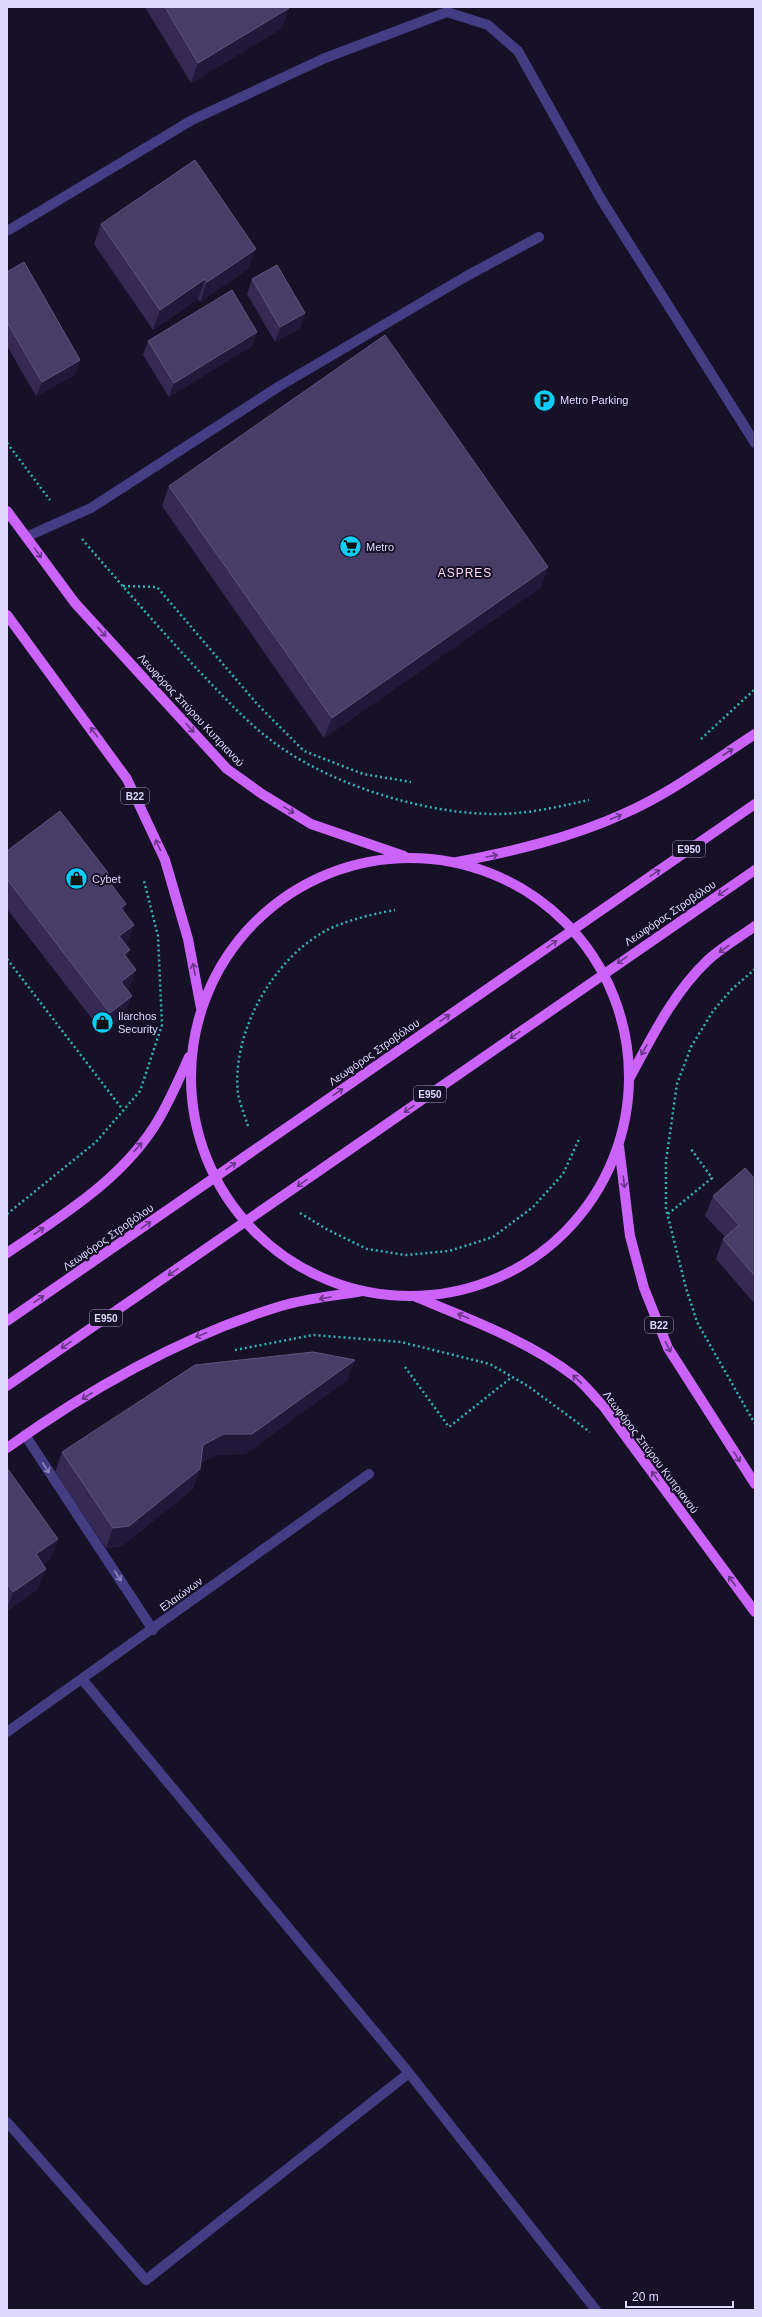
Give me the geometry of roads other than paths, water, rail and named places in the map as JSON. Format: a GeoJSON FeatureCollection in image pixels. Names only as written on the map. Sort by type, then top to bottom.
{"type":"FeatureCollection","features":[{"type":"Feature","properties":{"kind":"main road","name":"Λεωφόρος Σπύρου Κυπριανού"},"geometry":{"type":"LineString","coordinates":[[7,510],[75,603],[227,769],[262,794],[311,824],[409,858]]}},
{"type":"Feature","properties":{"kind":"main road","name":"B22"},"geometry":{"type":"LineString","coordinates":[[7,615],[127,779],[165,860],[188,939],[201,1008]]}},
{"type":"Feature","properties":{"kind":"main road"},"geometry":{"type":"LineString","coordinates":[[453,862],[504,853],[566,837],[624,814],[687,778],[755,734]]}},
{"type":"Feature","properties":{"kind":"main road","name":"Λεωφόρος Στροβόλου"},"geometry":{"type":"LineString","coordinates":[[7,1321],[755,804]]}},
{"type":"Feature","properties":{"kind":"main road"},"geometry":{"type":"LineString","coordinates":[[409,858],[453,862],[485,871],[514,885],[541,902],[566,924],[587,948],[604,975],[617,1005],[625,1036],[629,1079],[626,1119],[619,1144],[610,1168],[594,1196],[575,1223],[551,1245],[524,1264],[495,1279],[464,1289],[414,1296],[389,1295],[364,1291],[325,1279],[290,1260],[258,1235],[232,1205],[211,1170],[198,1133],[191,1093],[191,1053],[201,1008],[224,958],[243,933],[266,911],[290,893],[318,878],[347,867],[378,860],[409,858]]}},
{"type":"Feature","properties":{"kind":"main road","name":"Λεωφόρος Στροβόλου"},"geometry":{"type":"LineString","coordinates":[[7,1386],[755,870]]}},
{"type":"Feature","properties":{"kind":"main road"},"geometry":{"type":"LineString","coordinates":[[629,1079],[658,1025],[683,988],[709,960],[755,926]]}},
{"type":"Feature","properties":{"kind":"main road"},"geometry":{"type":"LineString","coordinates":[[7,1254],[84,1200],[116,1171],[142,1144],[160,1117],[191,1053]]}},
{"type":"Feature","properties":{"kind":"main road","name":"B22"},"geometry":{"type":"LineString","coordinates":[[619,1144],[630,1236],[644,1288],[668,1348],[755,1484]]}},
{"type":"Feature","properties":{"kind":"main road"},"geometry":{"type":"LineString","coordinates":[[7,1448],[25,1435],[129,1370],[185,1342],[283,1305],[364,1291]]}},
{"type":"Feature","properties":{"kind":"main road","name":"Λεωφόρος Σπύρου Κυπριανού"},"geometry":{"type":"LineString","coordinates":[[414,1296],[484,1325],[542,1355],[575,1376],[604,1407],[755,1612]]}},
{"type":"Feature","properties":{"kind":"street"},"geometry":{"type":"LineString","coordinates":[[9,230],[192,120],[325,58],[447,12],[488,25],[518,51],[601,199],[755,443]]}},
{"type":"Feature","properties":{"kind":"street"},"geometry":{"type":"LineString","coordinates":[[26,537],[91,508],[278,387],[465,277],[539,236]]}},
{"type":"Feature","properties":{"kind":"street"},"geometry":{"type":"LineString","coordinates":[[25,1435],[153,1630]]}},
{"type":"Feature","properties":{"kind":"street","name":"Ελαιώνων"},"geometry":{"type":"LineString","coordinates":[[7,1732],[153,1630],[369,1474]]}},
{"type":"Feature","properties":{"kind":"street"},"geometry":{"type":"LineString","coordinates":[[82,1679],[409,2073],[596,2310]]}},
{"type":"Feature","properties":{"kind":"street"},"geometry":{"type":"LineString","coordinates":[[7,2122],[146,2280],[409,2073]]}},
{"type":"Feature","properties":{"kind":"place","name":"Metro Parking"},"geometry":{"type":"Point","coordinates":[545,400]}},
{"type":"Feature","properties":{"kind":"place","name":"Metro"},"geometry":{"type":"Point","coordinates":[351,547]}},
{"type":"Feature","properties":{"kind":"place","name":"Cybet"},"geometry":{"type":"Point","coordinates":[77,879]}},
{"type":"Feature","properties":{"kind":"place","name":"Ilarchos Security"},"geometry":{"type":"Point","coordinates":[103,1022]}},
{"type":"Feature","properties":{"kind":"district","name":"ASPRES"},"geometry":{"type":"Point","coordinates":[465,573]}}]}
